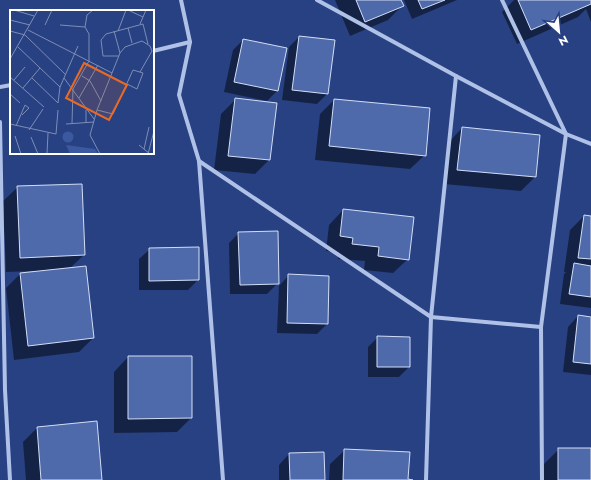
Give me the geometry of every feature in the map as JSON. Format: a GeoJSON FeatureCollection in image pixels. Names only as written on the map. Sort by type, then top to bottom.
{"type":"FeatureCollection","features":[{"type":"Feature","properties":{"kind":"street"},"geometry":{"type":"LineString","coordinates":[[181,0],[190,42],[180,95],[199,161],[224,480]]}},
{"type":"Feature","properties":{"kind":"street"},"geometry":{"type":"LineString","coordinates":[[317,0],[566,134],[591,144]]}},
{"type":"Feature","properties":{"kind":"street"},"geometry":{"type":"LineString","coordinates":[[502,0],[566,134],[541,327],[542,480]]}},
{"type":"Feature","properties":{"kind":"street"},"geometry":{"type":"LineString","coordinates":[[154,51],[190,42]]}},
{"type":"Feature","properties":{"kind":"street"},"geometry":{"type":"LineString","coordinates":[[426,480],[431,317],[456,76]]}},
{"type":"Feature","properties":{"kind":"street"},"geometry":{"type":"LineString","coordinates":[[0,87],[10,85]]}},
{"type":"Feature","properties":{"kind":"street"},"geometry":{"type":"LineString","coordinates":[[0,122],[2,390],[10,480]]}},
{"type":"Feature","properties":{"kind":"street"},"geometry":{"type":"LineString","coordinates":[[199,161],[431,317],[541,327]]}},
{"type":"Feature","properties":{"kind":"building"},"geometry":{"type":"Polygon","coordinates":[[[356,0],[401,0],[404,6],[365,22],[356,0]]]}},
{"type":"Feature","properties":{"kind":"building"},"geometry":{"type":"Polygon","coordinates":[[[418,0],[445,0],[422,9],[418,0]]]}},
{"type":"Feature","properties":{"kind":"building"},"geometry":{"type":"Polygon","coordinates":[[[518,0],[591,0],[591,4],[531,30],[518,0]]]}},
{"type":"Feature","properties":{"kind":"building"},"geometry":{"type":"Polygon","coordinates":[[[299,36],[335,40],[328,94],[292,90],[299,36]]]}},
{"type":"Feature","properties":{"kind":"building"},"geometry":{"type":"Polygon","coordinates":[[[243,39],[287,48],[278,91],[234,82],[243,39]]]}},
{"type":"Feature","properties":{"kind":"building"},"geometry":{"type":"Polygon","coordinates":[[[235,98],[277,103],[270,160],[228,156],[235,98]]]}},
{"type":"Feature","properties":{"kind":"building"},"geometry":{"type":"Polygon","coordinates":[[[334,99],[430,108],[426,156],[329,146],[334,99]]]}},
{"type":"Feature","properties":{"kind":"building"},"geometry":{"type":"Polygon","coordinates":[[[462,127],[540,135],[536,177],[457,170],[462,127]]]}},
{"type":"Feature","properties":{"kind":"building"},"geometry":{"type":"Polygon","coordinates":[[[82,184],[85,255],[20,258],[17,186],[82,184]]]}},
{"type":"Feature","properties":{"kind":"building"},"geometry":{"type":"Polygon","coordinates":[[[343,209],[414,217],[409,260],[378,256],[379,247],[352,244],[353,238],[340,236],[343,209]]]}},
{"type":"Feature","properties":{"kind":"building"},"geometry":{"type":"Polygon","coordinates":[[[584,215],[591,216],[591,259],[578,258],[584,215]]]}},
{"type":"Feature","properties":{"kind":"building"},"geometry":{"type":"Polygon","coordinates":[[[278,231],[279,284],[240,285],[238,232],[278,231]]]}},
{"type":"Feature","properties":{"kind":"building"},"geometry":{"type":"Polygon","coordinates":[[[199,247],[199,280],[149,281],[149,248],[199,247]]]}},
{"type":"Feature","properties":{"kind":"building"},"geometry":{"type":"Polygon","coordinates":[[[574,263],[591,266],[591,297],[569,294],[574,263]]]}},
{"type":"Feature","properties":{"kind":"building"},"geometry":{"type":"Polygon","coordinates":[[[86,266],[94,338],[28,346],[20,273],[86,266]]]}},
{"type":"Feature","properties":{"kind":"building"},"geometry":{"type":"Polygon","coordinates":[[[288,274],[329,276],[328,324],[287,323],[288,274]]]}},
{"type":"Feature","properties":{"kind":"building"},"geometry":{"type":"Polygon","coordinates":[[[578,315],[591,317],[591,364],[573,362],[578,315]]]}},
{"type":"Feature","properties":{"kind":"building"},"geometry":{"type":"Polygon","coordinates":[[[377,336],[410,337],[410,367],[377,367],[377,336]]]}},
{"type":"Feature","properties":{"kind":"building"},"geometry":{"type":"Polygon","coordinates":[[[128,356],[192,356],[192,418],[128,419],[128,356]]]}},
{"type":"Feature","properties":{"kind":"building"},"geometry":{"type":"Polygon","coordinates":[[[97,421],[102,480],[41,480],[37,427],[97,421]]]}},
{"type":"Feature","properties":{"kind":"building"},"geometry":{"type":"Polygon","coordinates":[[[558,448],[591,448],[591,480],[558,480],[558,448]]]}},
{"type":"Feature","properties":{"kind":"building"},"geometry":{"type":"Polygon","coordinates":[[[344,449],[410,452],[408,479],[413,480],[343,480],[344,449]]]}},
{"type":"Feature","properties":{"kind":"building"},"geometry":{"type":"Polygon","coordinates":[[[324,452],[325,480],[290,480],[289,453],[324,452]]]}}]}
